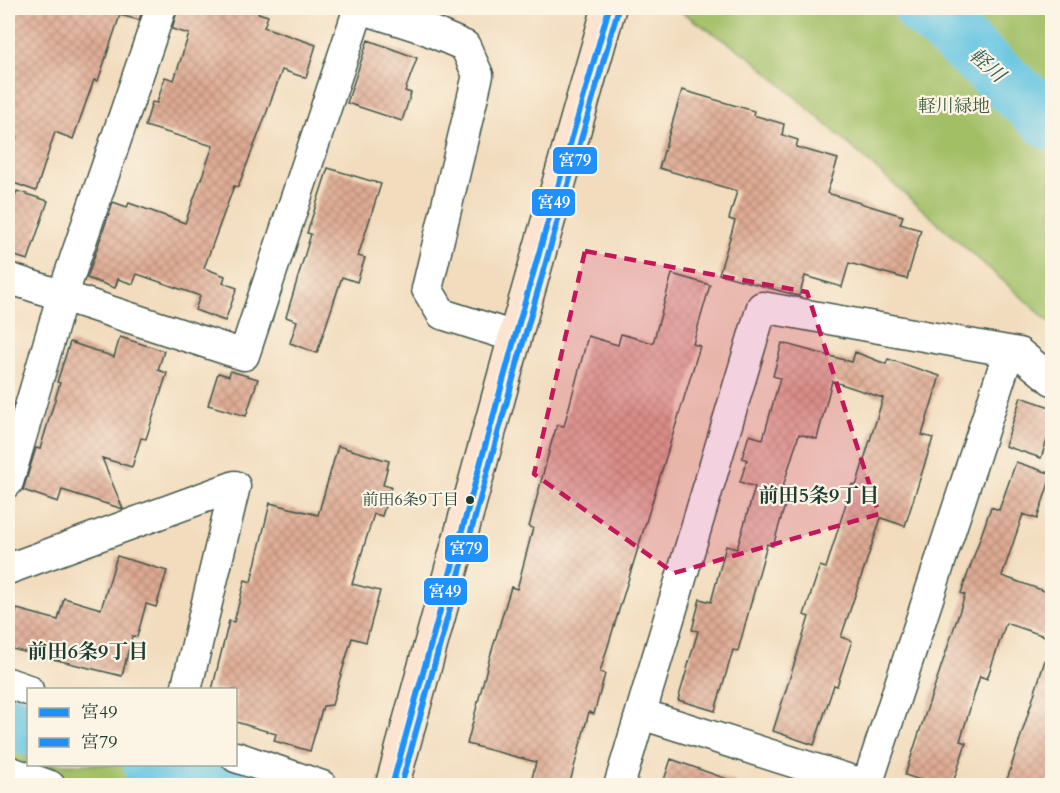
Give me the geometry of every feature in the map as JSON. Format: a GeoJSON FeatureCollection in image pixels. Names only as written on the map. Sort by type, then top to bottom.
{"type":"FeatureCollection","features":[{"type":"Feature","properties":{"kind":"main road"},"geometry":{"type":"LineString","coordinates":[[392,786],[515,337],[609,8]]}},
{"type":"Feature","properties":{"kind":"street"},"geometry":{"type":"LineString","coordinates":[[8,482],[62,297],[161,8]]}},
{"type":"Feature","properties":{"kind":"street"},"geometry":{"type":"LineString","coordinates":[[8,278],[244,355],[359,8],[423,28],[465,46],[478,75],[427,289],[442,314],[515,337]]}},
{"type":"Feature","properties":{"kind":"street"},"geometry":{"type":"LineString","coordinates":[[619,786],[762,307],[1019,353],[1053,380]]}},
{"type":"Feature","properties":{"kind":"street"},"geometry":{"type":"LineString","coordinates":[[641,714],[868,785],[1009,351]]}},
{"type":"Feature","properties":{"kind":"street"},"geometry":{"type":"LineString","coordinates":[[8,568],[235,486],[186,688]]}},
{"type":"Feature","properties":{"kind":"street"},"geometry":{"type":"LineString","coordinates":[[8,683],[27,690]]}},
{"type":"Feature","properties":{"kind":"street"},"geometry":{"type":"LineString","coordinates":[[237,757],[322,786]]}},
{"type":"Feature","properties":{"kind":"street"},"geometry":{"type":"LineString","coordinates":[[8,771],[50,786]]}},
{"type":"Feature","properties":{"kind":"highlighted area"},"geometry":{"type":"Polygon","coordinates":[[[585,251],[807,292],[879,514],[674,573],[534,474],[585,251]]]}},
{"type":"Feature","properties":{"kind":"green space","name":"軽川緑地"},"geometry":{"type":"Polygon","coordinates":[[[675,8],[1052,8],[1052,324],[750,57],[675,8]]]}},
{"type":"Feature","properties":{"kind":"green space"},"geometry":{"type":"Polygon","coordinates":[[[8,702],[27,708],[27,766],[209,766],[273,785],[74,785],[8,764],[8,702]]]}},
{"type":"Feature","properties":{"kind":"building"},"geometry":{"type":"Polygon","coordinates":[[[8,8],[143,8],[139,20],[120,15],[98,81],[94,80],[73,139],[55,132],[36,191],[8,181],[8,166],[17,135],[8,133],[8,8]]]}},
{"type":"Feature","properties":{"kind":"building"},"geometry":{"type":"Polygon","coordinates":[[[178,8],[260,8],[258,13],[268,16],[264,27],[316,45],[306,78],[282,70],[238,187],[234,186],[204,268],[225,276],[223,283],[237,288],[225,321],[195,310],[200,296],[137,274],[133,284],[118,279],[115,288],[87,278],[113,202],[127,207],[129,203],[185,223],[213,146],[145,126],[152,102],[157,103],[165,77],[174,80],[189,34],[172,29],[178,8]]]}},
{"type":"Feature","properties":{"kind":"building"},"geometry":{"type":"Polygon","coordinates":[[[368,40],[417,58],[405,91],[411,93],[402,121],[347,103],[368,40]]]}},
{"type":"Feature","properties":{"kind":"building"},"geometry":{"type":"Polygon","coordinates":[[[682,90],[754,111],[753,115],[784,124],[782,135],[798,140],[796,147],[838,159],[827,193],[903,216],[900,224],[921,230],[907,279],[849,263],[842,287],[805,276],[799,296],[719,274],[735,221],[729,219],[737,191],[659,168],[682,90]]]}},
{"type":"Feature","properties":{"kind":"building"},"geometry":{"type":"Polygon","coordinates":[[[328,168],[381,184],[358,256],[365,258],[357,282],[342,277],[317,353],[290,343],[297,321],[286,317],[311,234],[307,233],[328,168]]]}},
{"type":"Feature","properties":{"kind":"building"},"geometry":{"type":"Polygon","coordinates":[[[17,191],[48,201],[28,260],[8,254],[8,219],[17,191]]]}},
{"type":"Feature","properties":{"kind":"building"},"geometry":{"type":"Polygon","coordinates":[[[672,274],[710,285],[693,344],[700,346],[600,672],[605,674],[594,714],[589,712],[569,786],[530,786],[536,762],[467,744],[489,660],[511,587],[517,589],[533,528],[529,527],[551,444],[557,425],[564,426],[588,336],[618,345],[621,334],[653,343],[672,274]]]}},
{"type":"Feature","properties":{"kind":"building"},"geometry":{"type":"Polygon","coordinates":[[[120,337],[164,351],[158,370],[167,373],[146,439],[141,438],[132,467],[102,458],[123,509],[62,490],[58,502],[23,490],[36,448],[40,449],[70,342],[114,357],[120,337]]]}},
{"type":"Feature","properties":{"kind":"building"},"geometry":{"type":"Polygon","coordinates":[[[782,343],[852,362],[855,352],[886,364],[888,359],[940,376],[922,435],[933,438],[905,526],[881,518],[841,637],[852,641],[837,686],[834,685],[814,745],[773,731],[809,617],[804,615],[820,566],[826,568],[852,484],[856,486],[883,398],[832,381],[817,439],[799,434],[778,503],[785,505],[773,546],[767,544],[738,651],[733,650],[715,711],[678,700],[698,631],[692,630],[700,599],[711,602],[726,546],[737,549],[755,487],[740,482],[747,460],[742,458],[749,435],[763,439],[780,378],[773,376],[782,343]]]}},
{"type":"Feature","properties":{"kind":"building"},"geometry":{"type":"Polygon","coordinates":[[[230,371],[258,379],[246,416],[208,405],[218,373],[229,376],[230,371]]]}},
{"type":"Feature","properties":{"kind":"building"},"geometry":{"type":"Polygon","coordinates":[[[1021,397],[1053,408],[1053,422],[1041,458],[1005,446],[1021,397]]]}},
{"type":"Feature","properties":{"kind":"building"},"geometry":{"type":"Polygon","coordinates":[[[338,446],[389,461],[383,485],[391,487],[382,516],[374,514],[352,584],[380,591],[366,642],[352,638],[332,705],[323,706],[310,751],[274,741],[276,734],[237,722],[237,688],[212,688],[229,621],[234,622],[245,580],[251,582],[270,503],[318,515],[338,446]]]}},
{"type":"Feature","properties":{"kind":"building"},"geometry":{"type":"Polygon","coordinates":[[[1016,462],[1052,474],[1037,519],[1023,514],[1002,576],[1053,594],[1053,639],[1006,623],[987,679],[980,676],[960,741],[966,743],[952,786],[938,786],[905,775],[965,595],[961,593],[991,507],[999,510],[1016,462]]]}},
{"type":"Feature","properties":{"kind":"building"},"geometry":{"type":"Polygon","coordinates":[[[117,556],[167,571],[156,607],[146,604],[137,637],[132,636],[122,676],[8,648],[8,616],[15,618],[17,609],[58,620],[64,598],[101,609],[117,556]]]}},
{"type":"Feature","properties":{"kind":"building"},"geometry":{"type":"Polygon","coordinates":[[[1047,654],[1053,654],[1053,786],[1005,786],[1047,654]]]}},
{"type":"Feature","properties":{"kind":"building"},"geometry":{"type":"Polygon","coordinates":[[[671,759],[735,782],[735,786],[662,786],[671,759]]]}},
{"type":"Feature","properties":{"kind":"waterway","name":"軽川"},"geometry":{"type":"LineString","coordinates":[[922,8],[1052,123]]}},
{"type":"Feature","properties":{"kind":"waterway"},"geometry":{"type":"LineString","coordinates":[[8,722],[27,728]]}},
{"type":"Feature","properties":{"kind":"waterway"},"geometry":{"type":"LineString","coordinates":[[157,766],[222,786]]}},
{"type":"Feature","properties":{"kind":"transit line","name":"宮49"},"geometry":{"type":"LineString","coordinates":[[392,786],[515,337],[609,8]]}},
{"type":"Feature","properties":{"kind":"transit line","name":"宮79"},"geometry":{"type":"LineString","coordinates":[[401,786],[524,339],[618,10]]}},
{"type":"Feature","properties":{"kind":"place","name":"前田6条9丁目"},"geometry":{"type":"Point","coordinates":[470,500]}},
{"type":"Feature","properties":{"kind":"district","name":"前田5条9丁目"},"geometry":{"type":"Point","coordinates":[819,495]}},
{"type":"Feature","properties":{"kind":"district","name":"前田6条9丁目"},"geometry":{"type":"Point","coordinates":[88,651]}}]}
